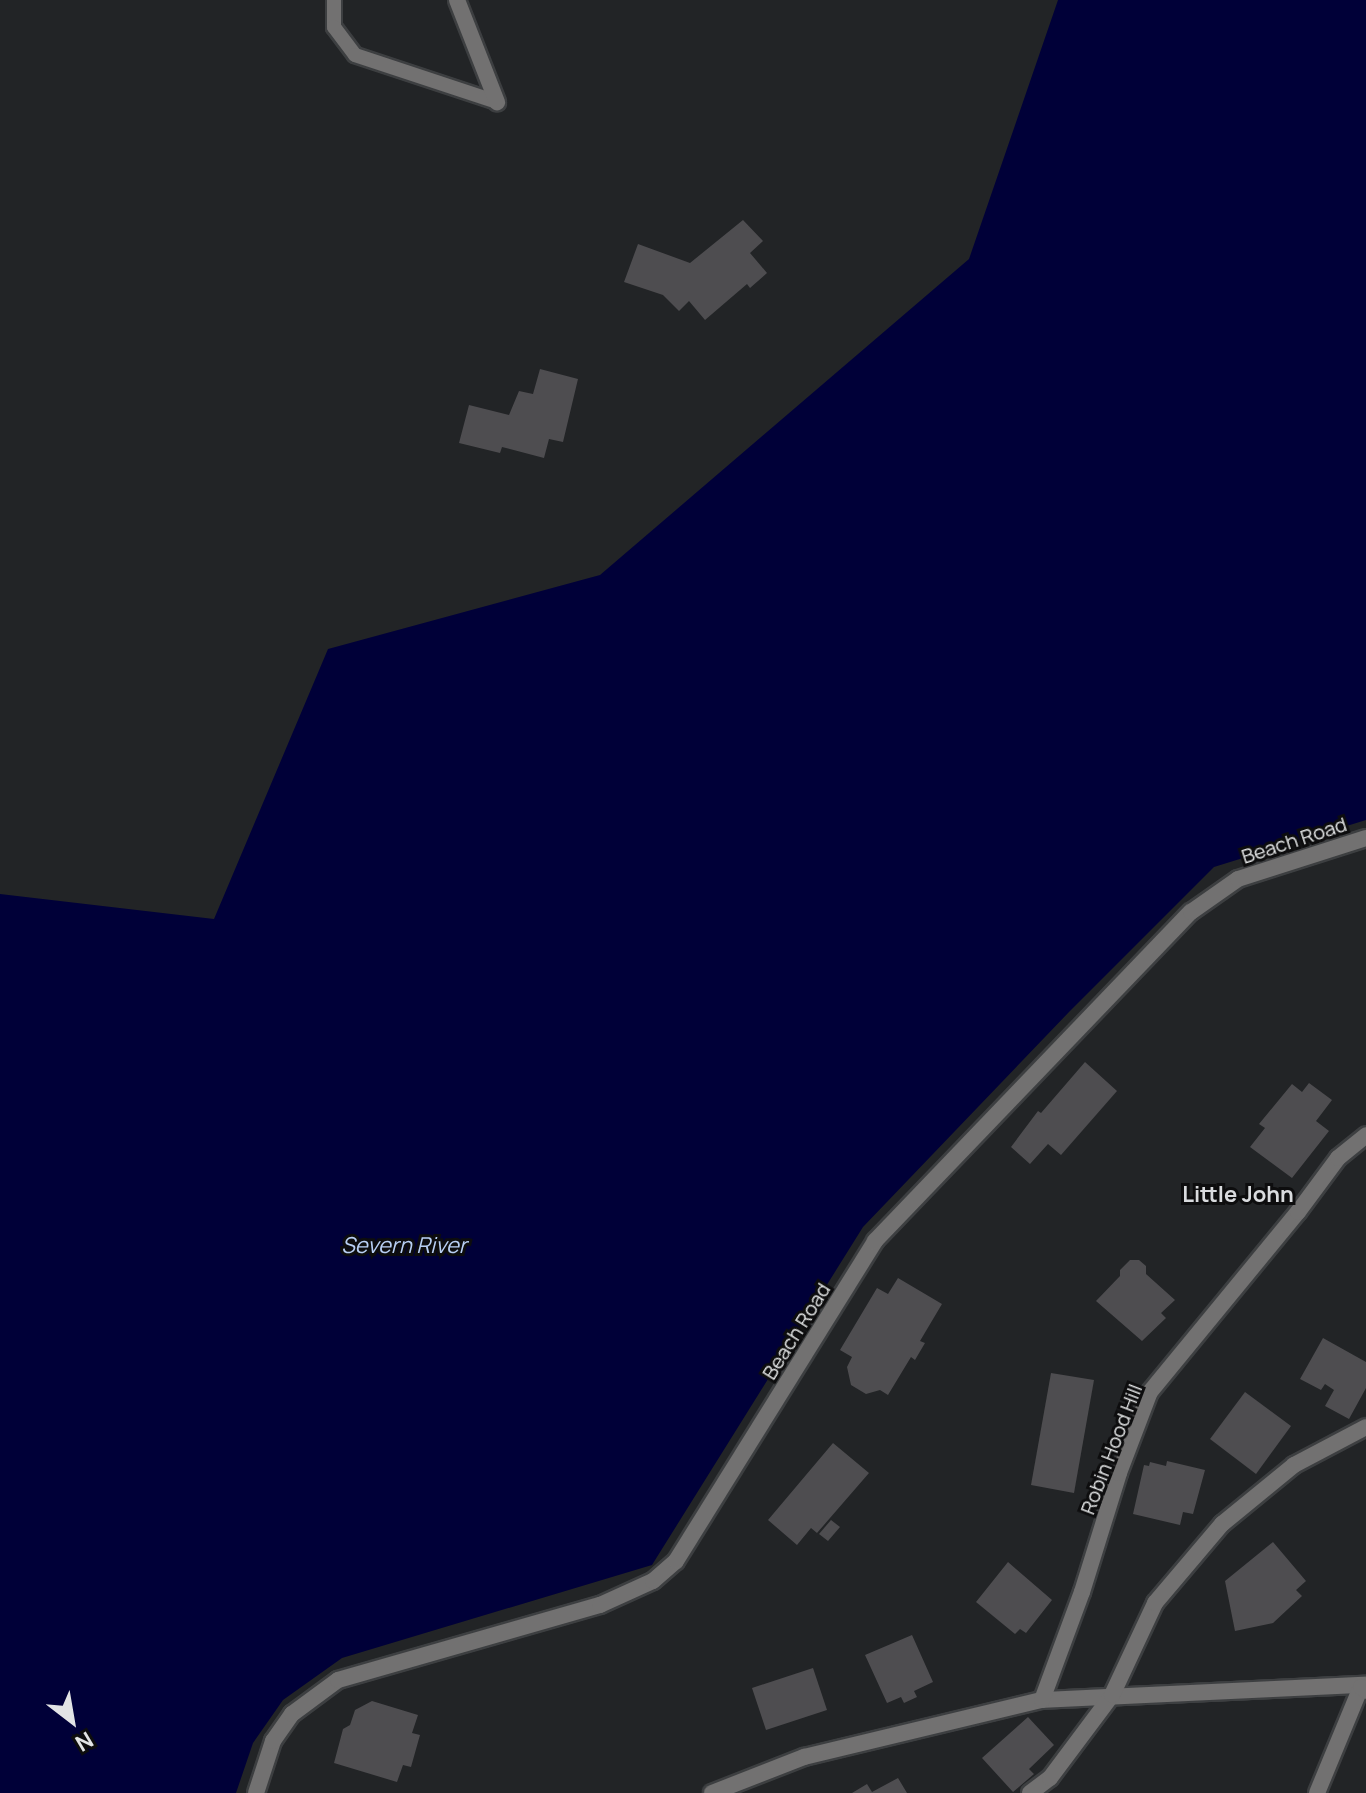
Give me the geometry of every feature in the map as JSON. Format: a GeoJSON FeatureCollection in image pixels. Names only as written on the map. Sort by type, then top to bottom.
{"type":"FeatureCollection","features":[{"type":"Feature","properties":{"kind":"street"},"geometry":{"type":"LineString","coordinates":[[457,0],[497,102]]}},
{"type":"Feature","properties":{"kind":"street","name":"Beach Road"},"geometry":{"type":"LineString","coordinates":[[256,1793],[273,1741],[292,1714],[338,1680],[600,1605],[653,1581],[676,1561],[693,1537],[875,1241],[897,1218],[1191,912],[1238,879],[1366,838]]}},
{"type":"Feature","properties":{"kind":"street","name":"Robin Hood Hill"},"geometry":{"type":"LineString","coordinates":[[1042,1700],[1150,1392],[1204,1322],[1298,1212],[1338,1158],[1366,1135]]}},
{"type":"Feature","properties":{"kind":"street"},"geometry":{"type":"LineString","coordinates":[[1030,1793],[1050,1778],[1112,1695],[1155,1603],[1222,1524],[1294,1465],[1366,1427]]}},
{"type":"Feature","properties":{"kind":"street"},"geometry":{"type":"LineString","coordinates":[[712,1793],[804,1757],[1042,1700],[1364,1688],[1317,1793]]}},
{"type":"Feature","properties":{"kind":"lane"},"geometry":{"type":"LineString","coordinates":[[334,0],[334,27],[355,55],[497,102]]}},
{"type":"Feature","properties":{"kind":"water","name":"Severn River"},"geometry":{"type":"Polygon","coordinates":[[[1058,0],[1366,0],[1366,820],[1214,867],[1069,1012],[863,1227],[652,1565],[342,1658],[283,1700],[253,1743],[236,1793],[0,1793],[0,894],[214,919],[328,649],[600,575],[969,259],[1058,0]]]}},
{"type":"Feature","properties":{"kind":"building"},"geometry":{"type":"Polygon","coordinates":[[[743,220],[763,241],[750,253],[767,273],[750,288],[747,284],[705,320],[689,301],[679,311],[663,295],[624,282],[638,244],[690,263],[743,220]]]}},
{"type":"Feature","properties":{"kind":"building"},"geometry":{"type":"Polygon","coordinates":[[[540,369],[578,379],[563,442],[549,439],[544,458],[502,447],[500,453],[459,443],[469,405],[509,415],[519,391],[533,394],[540,369]]]}},
{"type":"Feature","properties":{"kind":"building"},"geometry":{"type":"Polygon","coordinates":[[[1085,1062],[1117,1091],[1061,1155],[1048,1144],[1030,1164],[1011,1147],[1038,1111],[1041,1113],[1085,1062]]]}},
{"type":"Feature","properties":{"kind":"building"},"geometry":{"type":"Polygon","coordinates":[[[1309,1083],[1332,1100],[1316,1121],[1329,1131],[1292,1178],[1250,1147],[1265,1128],[1259,1124],[1292,1084],[1302,1092],[1309,1083]]]}},
{"type":"Feature","properties":{"kind":"building"},"geometry":{"type":"Polygon","coordinates":[[[1130,1260],[1139,1260],[1146,1266],[1146,1274],[1175,1300],[1161,1313],[1166,1318],[1142,1341],[1096,1301],[1120,1276],[1120,1270],[1130,1260]]]}},
{"type":"Feature","properties":{"kind":"building"},"geometry":{"type":"Polygon","coordinates":[[[898,1278],[942,1304],[920,1341],[925,1343],[915,1360],[911,1357],[888,1395],[880,1390],[866,1394],[851,1385],[847,1367],[852,1357],[840,1350],[877,1288],[888,1294],[898,1278]]]}},
{"type":"Feature","properties":{"kind":"building"},"geometry":{"type":"Polygon","coordinates":[[[1323,1338],[1366,1362],[1366,1388],[1349,1419],[1325,1406],[1334,1390],[1325,1384],[1321,1390],[1300,1379],[1323,1338]]]}},
{"type":"Feature","properties":{"kind":"building"},"geometry":{"type":"Polygon","coordinates":[[[1051,1373],[1094,1380],[1074,1493],[1031,1485],[1051,1373]]]}},
{"type":"Feature","properties":{"kind":"building"},"geometry":{"type":"Polygon","coordinates":[[[1245,1392],[1291,1426],[1256,1474],[1210,1439],[1245,1392]]]}},
{"type":"Feature","properties":{"kind":"building"},"geometry":{"type":"Polygon","coordinates":[[[833,1443],[869,1473],[817,1533],[811,1528],[797,1545],[768,1520],[833,1443]]]}},
{"type":"Feature","properties":{"kind":"building"},"geometry":{"type":"Polygon","coordinates":[[[1167,1461],[1205,1470],[1193,1514],[1183,1512],[1180,1525],[1133,1514],[1144,1465],[1149,1466],[1150,1462],[1166,1466],[1167,1461]]]}},
{"type":"Feature","properties":{"kind":"building"},"geometry":{"type":"Polygon","coordinates":[[[831,1520],[840,1527],[828,1541],[819,1534],[831,1520]]]}},
{"type":"Feature","properties":{"kind":"building"},"geometry":{"type":"Polygon","coordinates":[[[1273,1542],[1306,1581],[1296,1590],[1302,1596],[1273,1623],[1235,1631],[1225,1581],[1273,1542]]]}},
{"type":"Feature","properties":{"kind":"building"},"geometry":{"type":"Polygon","coordinates":[[[1008,1562],[1052,1600],[1026,1633],[1020,1629],[1015,1634],[976,1602],[1008,1562]]]}},
{"type":"Feature","properties":{"kind":"building"},"geometry":{"type":"Polygon","coordinates":[[[912,1635],[933,1682],[914,1691],[917,1697],[904,1703],[901,1697],[887,1703],[865,1655],[912,1635]]]}},
{"type":"Feature","properties":{"kind":"building"},"geometry":{"type":"Polygon","coordinates":[[[813,1668],[827,1710],[766,1730],[752,1688],[813,1668]]]}},
{"type":"Feature","properties":{"kind":"building"},"geometry":{"type":"Polygon","coordinates":[[[372,1701],[418,1715],[412,1733],[420,1735],[411,1767],[403,1765],[397,1782],[334,1763],[343,1729],[350,1725],[355,1710],[372,1701]]]}},
{"type":"Feature","properties":{"kind":"building"},"geometry":{"type":"Polygon","coordinates":[[[1028,1717],[1054,1745],[1029,1769],[1034,1774],[1013,1792],[982,1758],[1028,1717]]]}},
{"type":"Feature","properties":{"kind":"building"},"geometry":{"type":"Polygon","coordinates":[[[898,1778],[907,1793],[852,1793],[867,1784],[872,1792],[898,1778]]]}},
{"type":"Feature","properties":{"kind":"district","name":"Little John"},"geometry":{"type":"Point","coordinates":[1238,1195]}}]}
